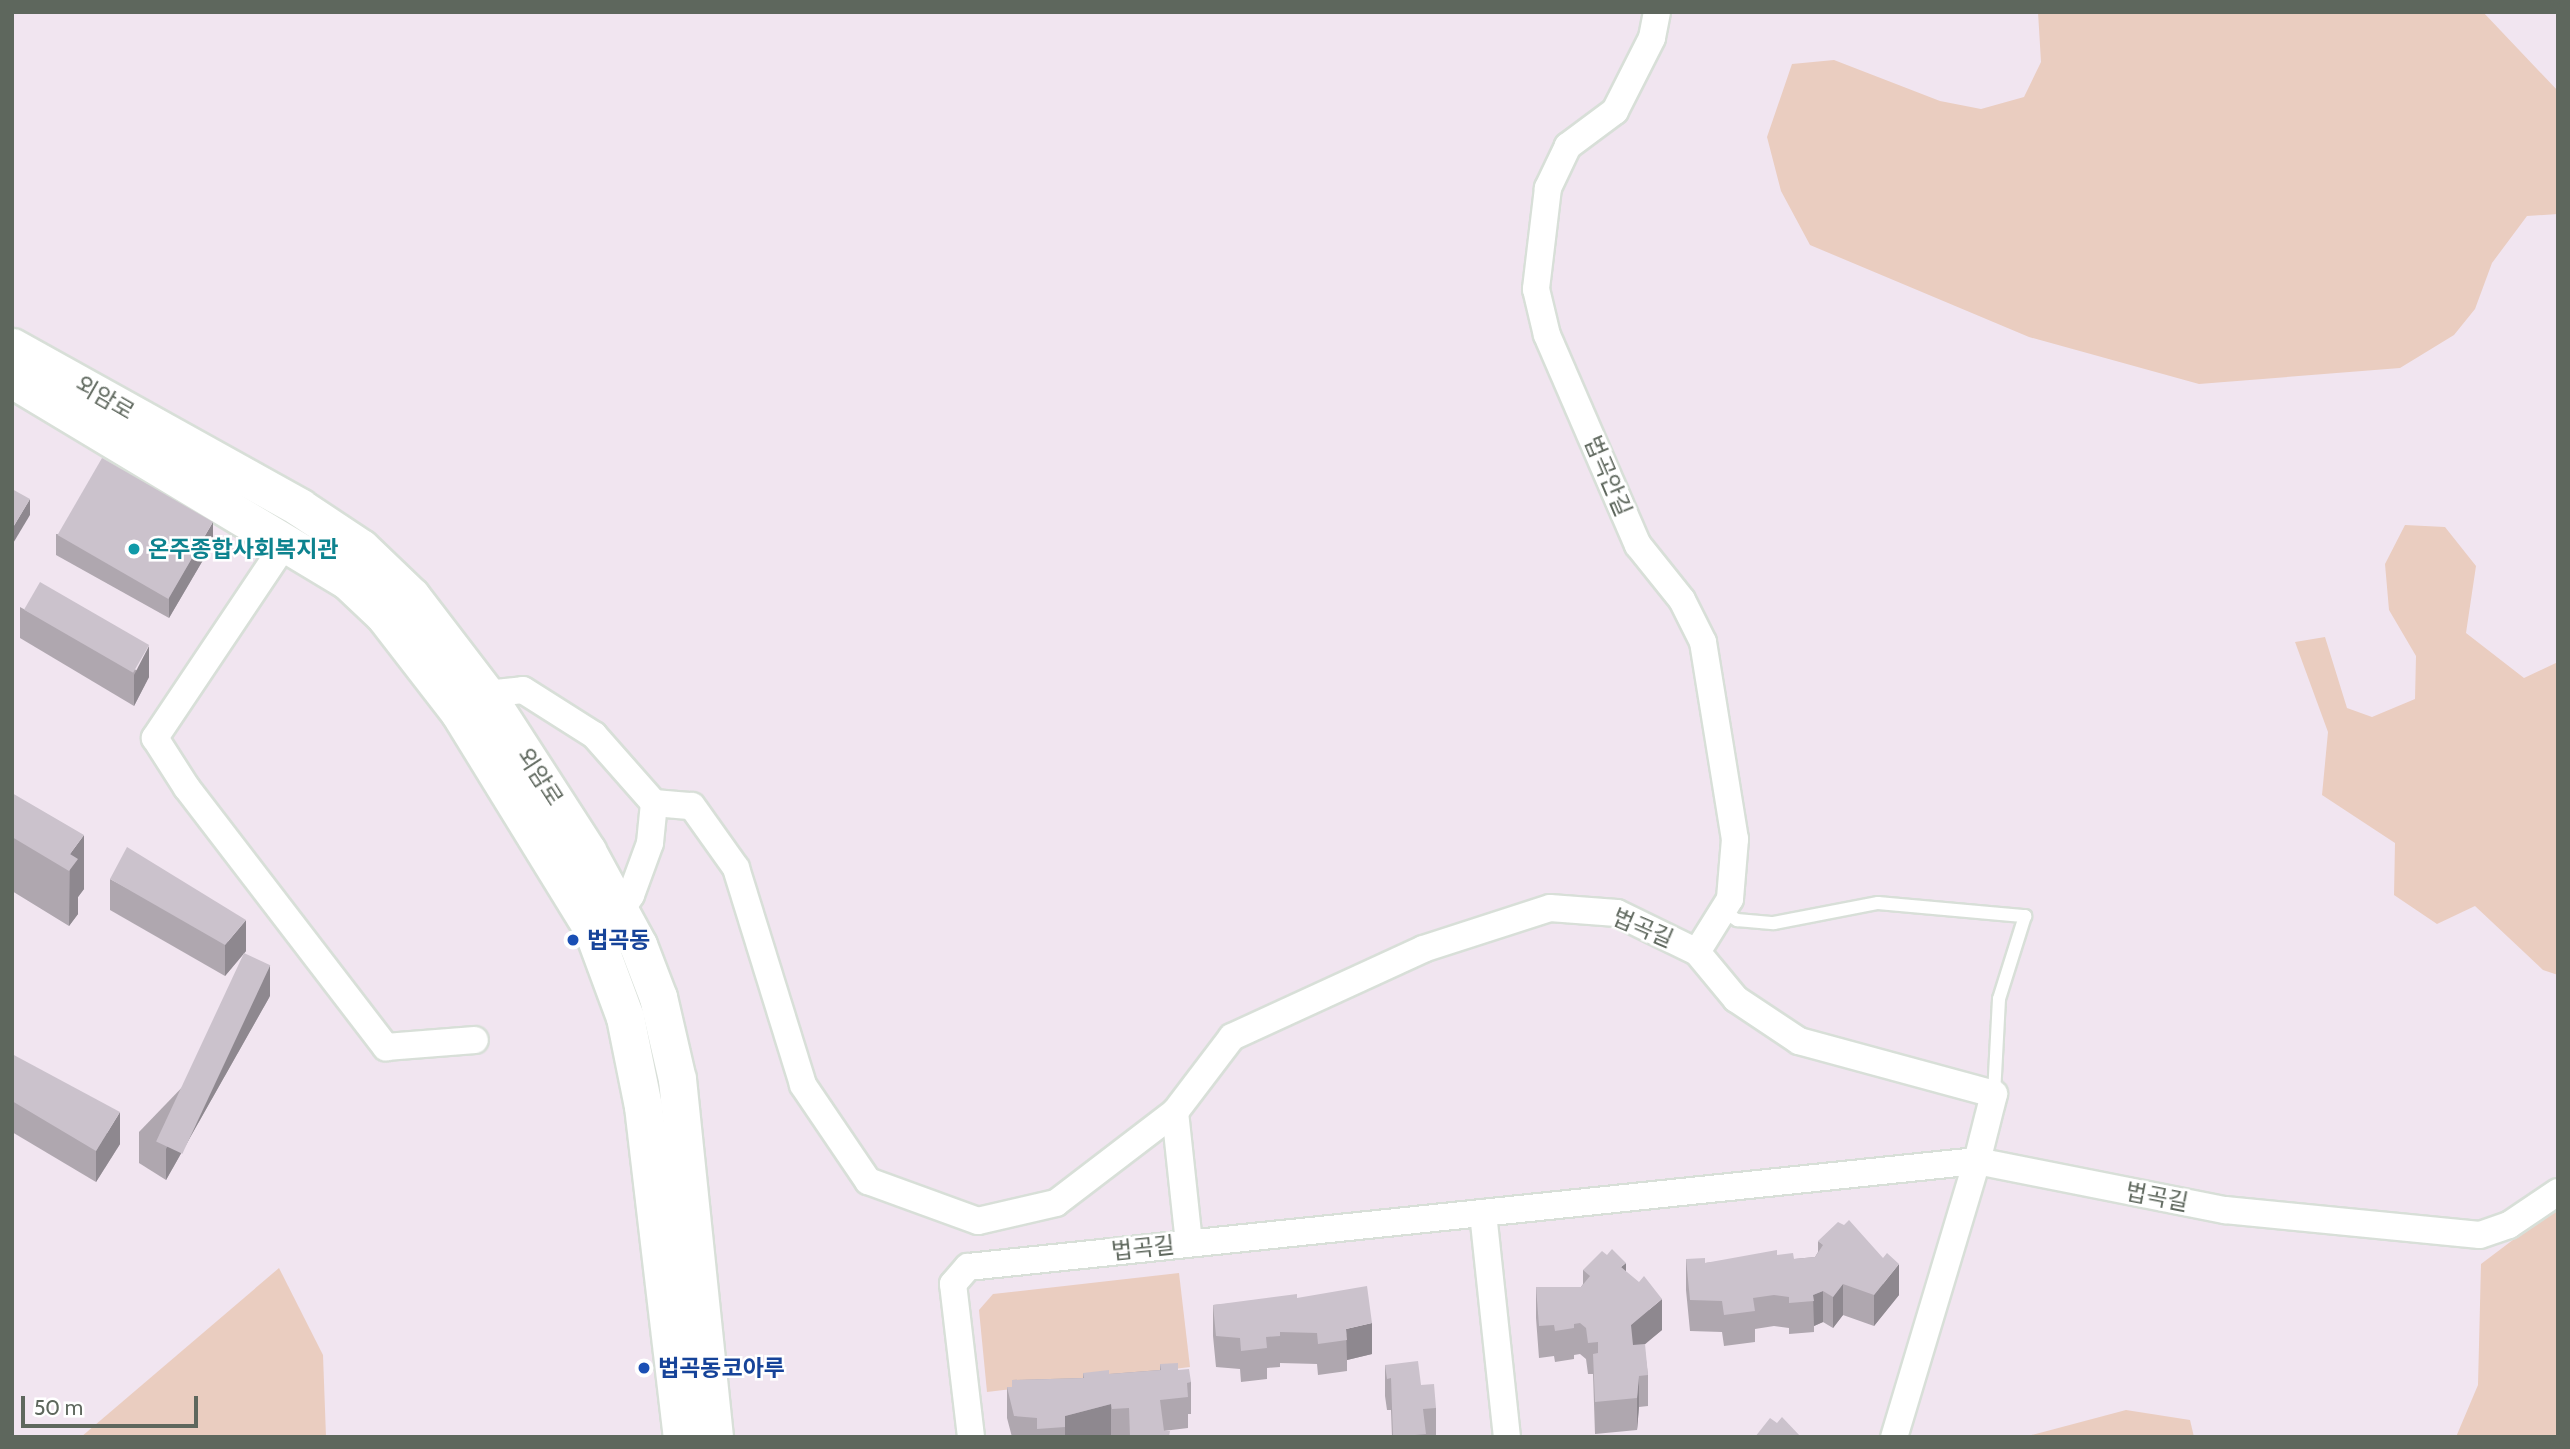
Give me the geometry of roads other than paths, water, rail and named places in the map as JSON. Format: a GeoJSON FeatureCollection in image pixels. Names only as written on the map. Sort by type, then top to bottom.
{"type":"FeatureCollection","features":[{"type":"Feature","properties":{"kind":"main road","name":"외암로"},"geometry":{"type":"LineString","coordinates":[[12,347],[299,508],[360,548],[411,596],[472,703],[606,920],[658,996],[677,1079],[714,1437]]}},
{"type":"Feature","properties":{"kind":"main road","name":"외암로"},"geometry":{"type":"LineString","coordinates":[[12,379],[347,580],[472,703]]}},
{"type":"Feature","properties":{"kind":"main road","name":"외암로"},"geometry":{"type":"LineString","coordinates":[[606,920],[643,1105],[682,1437]]}},
{"type":"Feature","properties":{"kind":"street","name":"법곡안길"},"geometry":{"type":"LineString","coordinates":[[1657,12],[1652,38],[1615,111],[1568,146],[1548,188],[1536,289],[1547,335],[1638,545],[1682,600],[1703,642],[1735,839],[1730,899],[1696,952]]}},
{"type":"Feature","properties":{"kind":"street"},"geometry":{"type":"LineString","coordinates":[[286,542],[155,738],[187,788],[386,1047],[475,1040]]}},
{"type":"Feature","properties":{"kind":"street"},"geometry":{"type":"LineString","coordinates":[[472,703],[523,690],[594,735],[654,803],[692,806],[736,868],[803,1085],[868,1181],[978,1221],[1056,1203],[1175,1112]]}},
{"type":"Feature","properties":{"kind":"street"},"geometry":{"type":"LineString","coordinates":[[606,920],[650,843],[654,803]]}},
{"type":"Feature","properties":{"kind":"street","name":"법곡길"},"geometry":{"type":"LineString","coordinates":[[1189,1243],[1175,1112],[1232,1037],[1423,948],[1550,908],[1617,913],[1696,952],[1736,999],[1799,1041],[1994,1094]]}},
{"type":"Feature","properties":{"kind":"street"},"geometry":{"type":"LineString","coordinates":[[1894,1437],[1977,1161],[1994,1094]]}},
{"type":"Feature","properties":{"kind":"street","name":"법곡길"},"geometry":{"type":"LineString","coordinates":[[971,1437],[953,1284],[968,1267],[1977,1161],[2225,1210],[2480,1235],[2509,1225],[2558,1192]]}},
{"type":"Feature","properties":{"kind":"street"},"geometry":{"type":"LineString","coordinates":[[1483,1213],[1507,1437]]}},
{"type":"Feature","properties":{"kind":"lane"},"geometry":{"type":"LineString","coordinates":[[1723,911],[1737,920],[1774,923],[1878,903],[2025,916],[1999,999],[1994,1094]]}},
{"type":"Feature","properties":{"kind":"place","name":"온주종합사회복지관"},"geometry":{"type":"Point","coordinates":[134,549]}},
{"type":"Feature","properties":{"kind":"place","name":"법곡동"},"geometry":{"type":"Point","coordinates":[573,940]}},
{"type":"Feature","properties":{"kind":"place","name":"법곡동코아루"},"geometry":{"type":"Point","coordinates":[644,1368]}}]}
